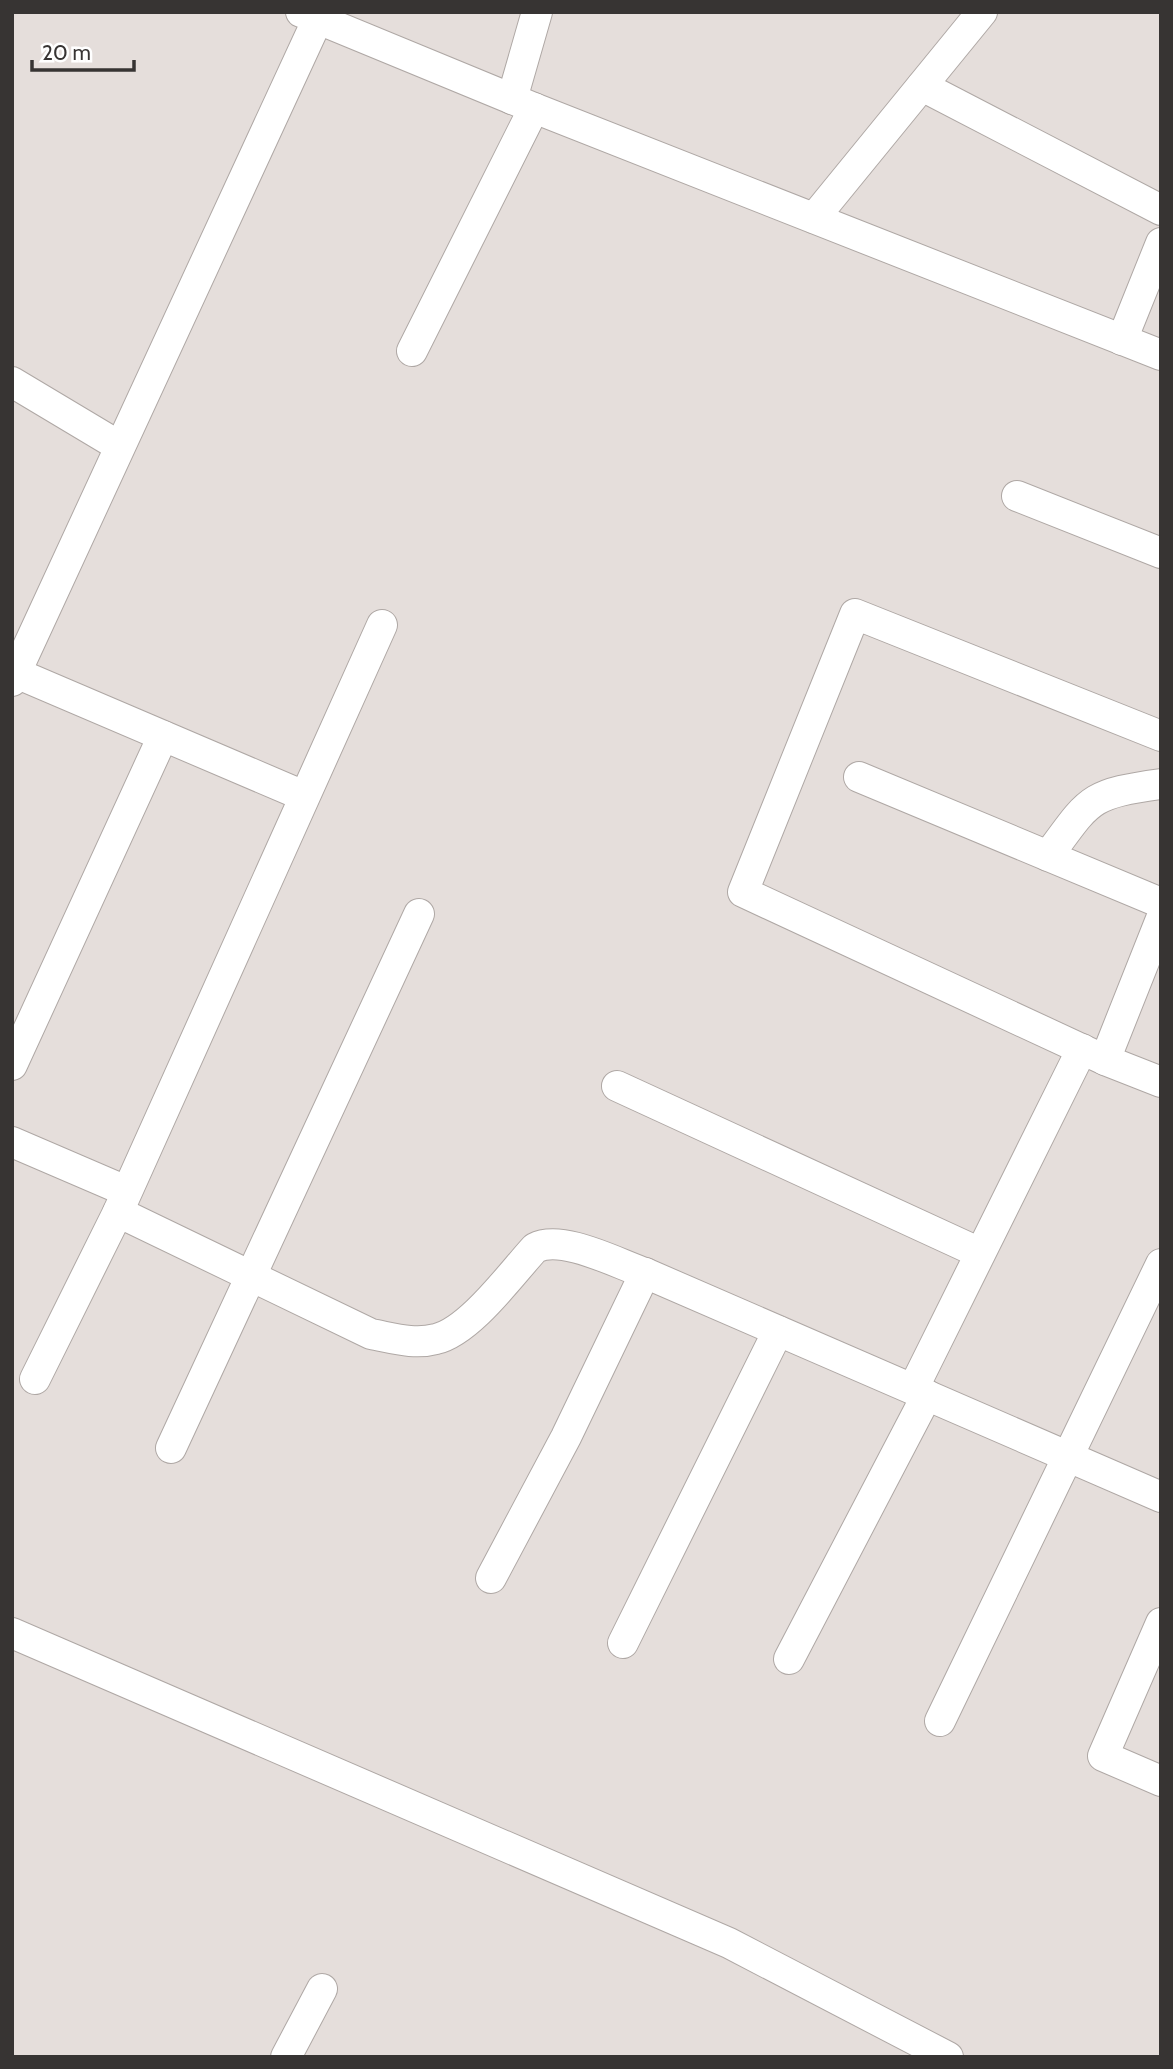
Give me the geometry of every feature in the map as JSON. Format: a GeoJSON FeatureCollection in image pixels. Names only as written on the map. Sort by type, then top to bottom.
{"type":"FeatureCollection","features":[{"type":"Feature","properties":{"kind":"street"},"geometry":{"type":"LineString","coordinates":[[412,351],[523,104],[537,12]]}},
{"type":"Feature","properties":{"kind":"street"},"geometry":{"type":"LineString","coordinates":[[814,218],[982,12]]}},
{"type":"Feature","properties":{"kind":"street"},"geometry":{"type":"LineString","coordinates":[[304,796],[14,677],[24,621],[119,446],[312,15],[523,104],[1161,355]]}},
{"type":"Feature","properties":{"kind":"street"},"geometry":{"type":"LineString","coordinates":[[922,86],[1161,211]]}},
{"type":"Feature","properties":{"kind":"street"},"geometry":{"type":"LineString","coordinates":[[1122,340],[1161,243]]}},
{"type":"Feature","properties":{"kind":"street"},"geometry":{"type":"LineString","coordinates":[[12,382],[119,446]]}},
{"type":"Feature","properties":{"kind":"street"},"geometry":{"type":"LineString","coordinates":[[1017,496],[1161,553]]}},
{"type":"Feature","properties":{"kind":"street"},"geometry":{"type":"LineString","coordinates":[[1161,736],[855,614],[743,892],[1093,1054],[1161,1082]]}},
{"type":"Feature","properties":{"kind":"street"},"geometry":{"type":"LineString","coordinates":[[35,1379],[122,1201],[382,625]]}},
{"type":"Feature","properties":{"kind":"street"},"geometry":{"type":"LineString","coordinates":[[12,1065],[163,736]]}},
{"type":"Feature","properties":{"kind":"street"},"geometry":{"type":"LineString","coordinates":[[859,778],[1161,903]]}},
{"type":"Feature","properties":{"kind":"street"},"geometry":{"type":"LineString","coordinates":[[1048,856],[1082,809],[1097,797],[1116,790],[1161,784]]}},
{"type":"Feature","properties":{"kind":"street"},"geometry":{"type":"LineString","coordinates":[[171,1448],[419,914]]}},
{"type":"Feature","properties":{"kind":"street"},"geometry":{"type":"LineString","coordinates":[[789,1659],[920,1392],[980,1253],[1093,1054],[1161,919]]}},
{"type":"Feature","properties":{"kind":"street"},"geometry":{"type":"LineString","coordinates":[[617,1086],[980,1253]]}},
{"type":"Feature","properties":{"kind":"street"},"geometry":{"type":"LineString","coordinates":[[12,1142],[122,1201],[250,1278],[371,1334],[415,1342],[438,1339],[465,1322],[535,1248],[546,1242],[565,1244],[645,1273],[1161,1497]]}},
{"type":"Feature","properties":{"kind":"street"},"geometry":{"type":"LineString","coordinates":[[940,1721],[1161,1264]]}},
{"type":"Feature","properties":{"kind":"street"},"geometry":{"type":"LineString","coordinates":[[491,1578],[566,1437],[645,1273]]}},
{"type":"Feature","properties":{"kind":"street"},"geometry":{"type":"LineString","coordinates":[[623,1643],[778,1331]]}},
{"type":"Feature","properties":{"kind":"street"},"geometry":{"type":"LineString","coordinates":[[1161,1623],[1103,1756],[1161,1781]]}},
{"type":"Feature","properties":{"kind":"street"},"geometry":{"type":"LineString","coordinates":[[12,1633],[729,1943],[948,2057]]}},
{"type":"Feature","properties":{"kind":"street"},"geometry":{"type":"LineString","coordinates":[[286,2057],[322,1989]]}}]}
